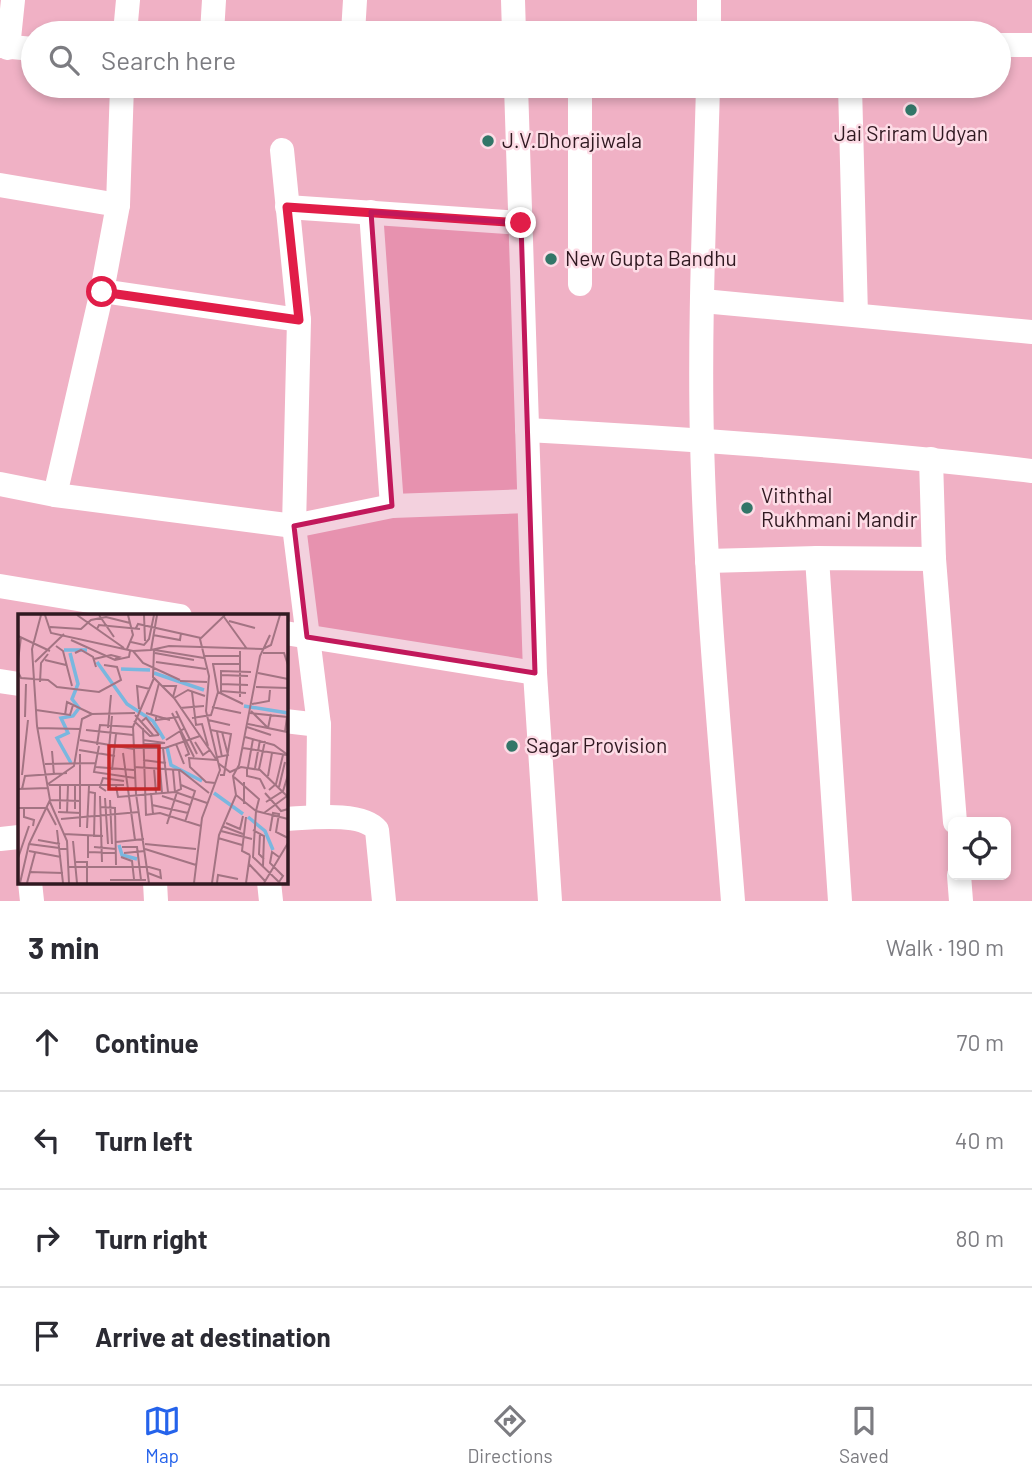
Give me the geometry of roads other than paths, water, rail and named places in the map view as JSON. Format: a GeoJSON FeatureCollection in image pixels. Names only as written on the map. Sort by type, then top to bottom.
{"type":"FeatureCollection","features":[{"type":"Feature","properties":{"kind":"street"},"geometry":{"type":"LineString","coordinates":[[4,47],[13,0]]}},
{"type":"Feature","properties":{"kind":"street"},"geometry":{"type":"LineString","coordinates":[[126,21],[128,0]]}},
{"type":"Feature","properties":{"kind":"street"},"geometry":{"type":"LineString","coordinates":[[213,21],[214,0]]}},
{"type":"Feature","properties":{"kind":"street"},"geometry":{"type":"LineString","coordinates":[[354,21],[355,0]]}},
{"type":"Feature","properties":{"kind":"street"},"geometry":{"type":"LineString","coordinates":[[513,0],[514,21]]}},
{"type":"Feature","properties":{"kind":"street"},"geometry":{"type":"LineString","coordinates":[[709,0],[709,21]]}},
{"type":"Feature","properties":{"kind":"street"},"geometry":{"type":"LineString","coordinates":[[1011,45],[1032,45]]}},
{"type":"Feature","properties":{"kind":"street"},"geometry":{"type":"LineString","coordinates":[[55,495],[102,292],[117,205],[121,98]]}},
{"type":"Feature","properties":{"kind":"street"},"geometry":{"type":"LineString","coordinates":[[516,98],[535,673],[550,901]]}},
{"type":"Feature","properties":{"kind":"street"},"geometry":{"type":"LineString","coordinates":[[580,98],[580,284]]}},
{"type":"Feature","properties":{"kind":"street"},"geometry":{"type":"LineString","coordinates":[[708,98],[702,440],[707,561],[733,901]]}},
{"type":"Feature","properties":{"kind":"street"},"geometry":{"type":"LineString","coordinates":[[850,98],[856,315]]}},
{"type":"Feature","properties":{"kind":"street"},"geometry":{"type":"LineString","coordinates":[[282,150],[299,320],[294,526],[296,635],[319,725],[318,817]]}},
{"type":"Feature","properties":{"kind":"street"},"geometry":{"type":"LineString","coordinates":[[0,185],[117,205]]}},
{"type":"Feature","properties":{"kind":"street"},"geometry":{"type":"LineString","coordinates":[[287,207],[521,223]]}},
{"type":"Feature","properties":{"kind":"street"},"geometry":{"type":"LineString","coordinates":[[370,212],[392,506]]}},
{"type":"Feature","properties":{"kind":"street"},"geometry":{"type":"LineString","coordinates":[[102,292],[299,320]]}},
{"type":"Feature","properties":{"kind":"street"},"geometry":{"type":"LineString","coordinates":[[703,301],[1032,332]]}},
{"type":"Feature","properties":{"kind":"street"},"geometry":{"type":"LineString","coordinates":[[527,430],[702,440],[931,459],[1032,471]]}},
{"type":"Feature","properties":{"kind":"street"},"geometry":{"type":"LineString","coordinates":[[931,459],[934,559],[955,817]]}},
{"type":"Feature","properties":{"kind":"street"},"geometry":{"type":"LineString","coordinates":[[0,484],[55,495],[294,526],[392,506],[529,501]]}},
{"type":"Feature","properties":{"kind":"street"},"geometry":{"type":"LineString","coordinates":[[817,558],[840,901]]}},
{"type":"Feature","properties":{"kind":"street"},"geometry":{"type":"LineString","coordinates":[[707,561],[934,559]]}},
{"type":"Feature","properties":{"kind":"street"},"geometry":{"type":"LineString","coordinates":[[0,586],[168,614]]}},
{"type":"Feature","properties":{"kind":"street"},"geometry":{"type":"LineString","coordinates":[[296,635],[535,673]]}},
{"type":"Feature","properties":{"kind":"street"},"geometry":{"type":"LineString","coordinates":[[0,681],[18,684]]}},
{"type":"Feature","properties":{"kind":"street"},"geometry":{"type":"LineString","coordinates":[[287,721],[319,725]]}},
{"type":"Feature","properties":{"kind":"street"},"geometry":{"type":"LineString","coordinates":[[287,819],[318,817],[361,820],[373,825],[377,830],[384,901]]}},
{"type":"Feature","properties":{"kind":"street"},"geometry":{"type":"LineString","coordinates":[[0,839],[18,837]]}},
{"type":"Feature","properties":{"kind":"street"},"geometry":{"type":"LineString","coordinates":[[959,880],[961,901]]}},
{"type":"Feature","properties":{"kind":"place","name":"Jai Sriram Udyan"},"geometry":{"type":"Point","coordinates":[911,110]}},
{"type":"Feature","properties":{"kind":"place","name":"J.V.Dhorajiwala"},"geometry":{"type":"Point","coordinates":[488,141]}},
{"type":"Feature","properties":{"kind":"place","name":"New Gupta Bandhu"},"geometry":{"type":"Point","coordinates":[551,259]}},
{"type":"Feature","properties":{"kind":"place","name":"Viththal Rukhmani Mandir"},"geometry":{"type":"Point","coordinates":[747,508]}},
{"type":"Feature","properties":{"kind":"place","name":"Sagar Provision"},"geometry":{"type":"Point","coordinates":[512,746]}}]}
